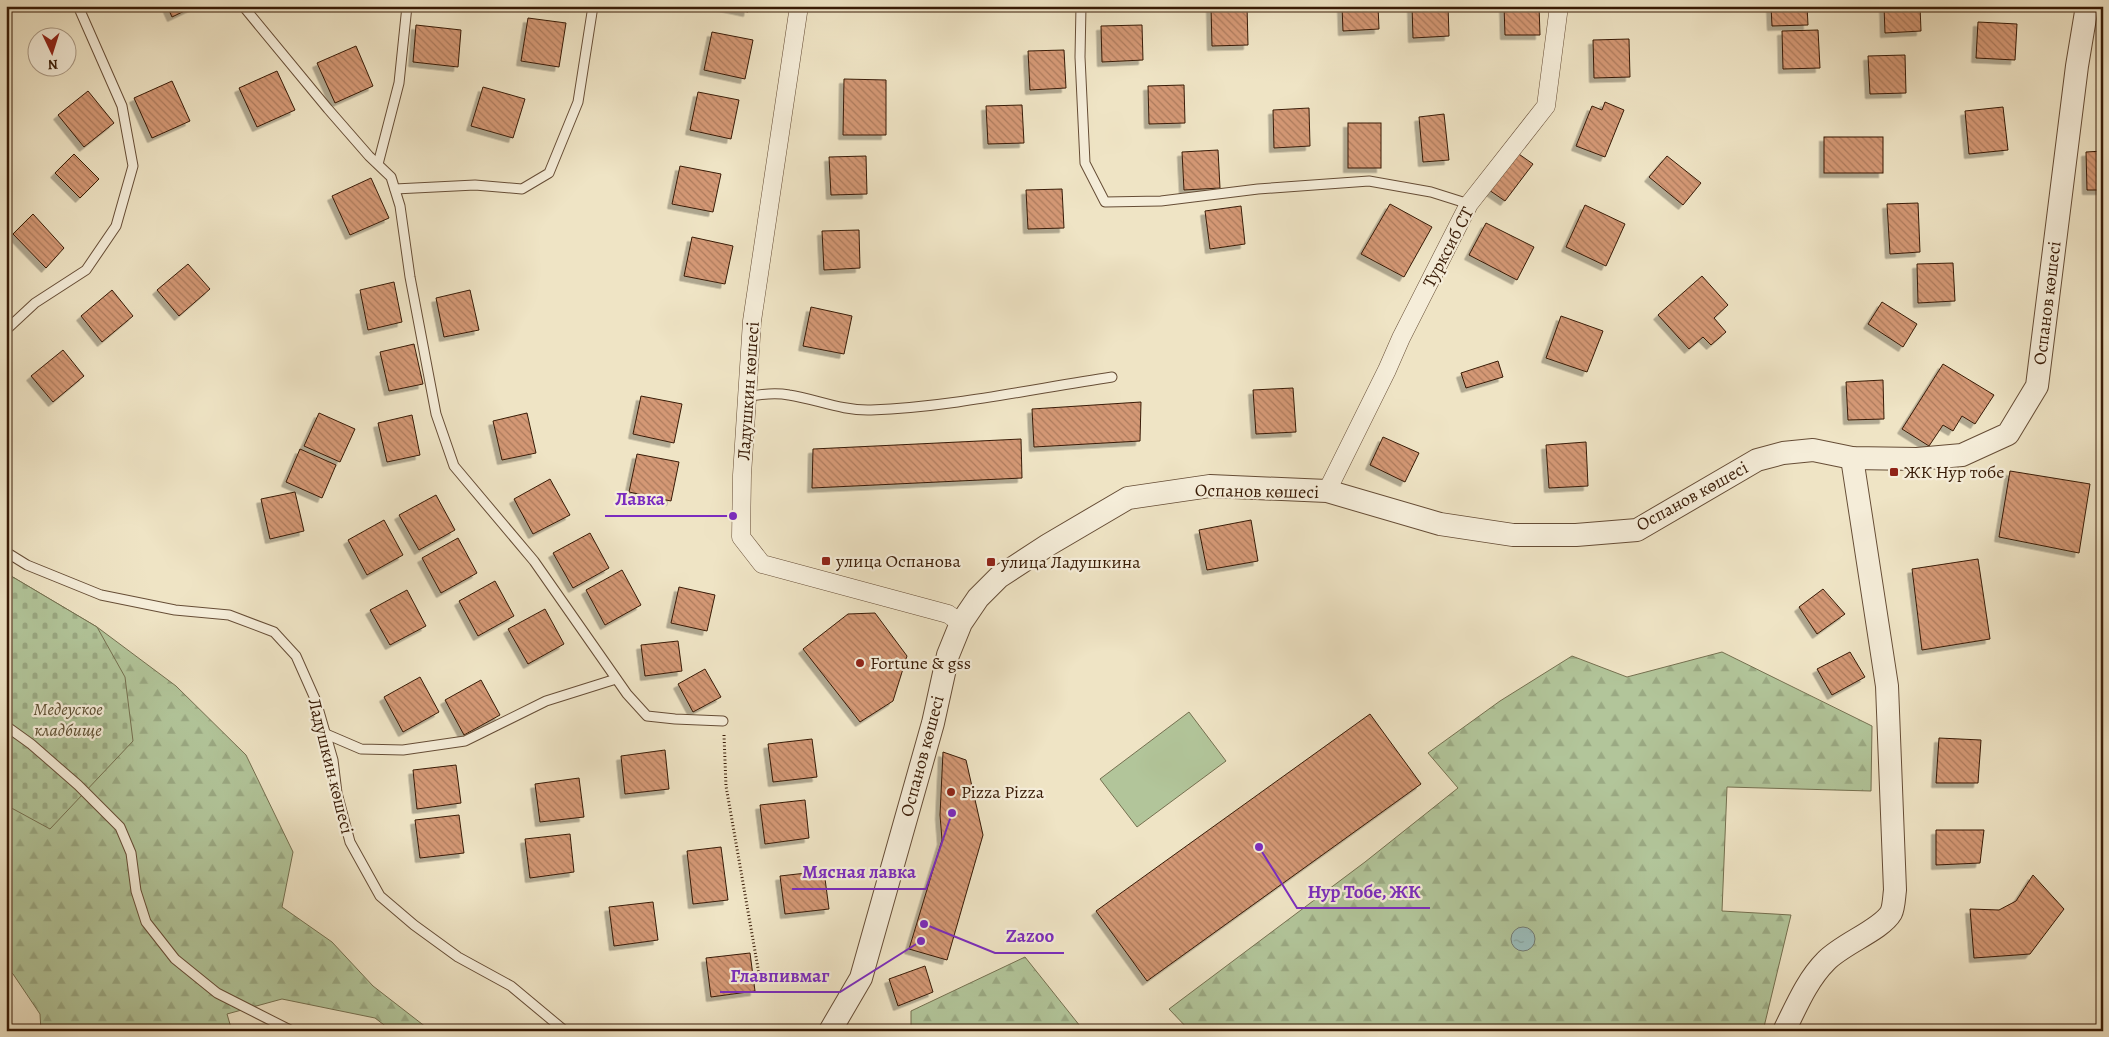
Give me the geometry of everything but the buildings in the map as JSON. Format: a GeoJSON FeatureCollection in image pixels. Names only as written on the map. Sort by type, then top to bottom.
{"type":"FeatureCollection","features":[{"type":"Feature","properties":{"kind":"street","name":"Ладушкин көшесі"},"geometry":{"type":"LineString","coordinates":[[799,6],[752,321],[742,475],[741,537],[762,564],[948,614],[961,623]]}},
{"type":"Feature","properties":{"kind":"street","name":"Турксиб СТ"},"geometry":{"type":"LineString","coordinates":[[1327,491],[1401,338],[1469,204],[1546,106],[1559,6]]}},
{"type":"Feature","properties":{"kind":"street","name":"Оспанов көшесі"},"geometry":{"type":"LineString","coordinates":[[830,1031],[860,978],[933,723],[948,655],[961,623],[978,598],[999,577],[1048,545],[1128,498],[1210,486],[1327,491],[1440,524],[1513,534],[1576,535],[1637,530],[1757,460],[1783,452],[1812,450],[1852,458],[1917,459],[1962,455],[2008,434],[2037,386],[2077,66],[2087,6]]}},
{"type":"Feature","properties":{"kind":"street"},"geometry":{"type":"LineString","coordinates":[[1784,1031],[1814,974],[1846,944],[1884,922],[1892,912],[1895,890],[1888,686],[1852,458]]}},
{"type":"Feature","properties":{"kind":"lane"},"geometry":{"type":"LineString","coordinates":[[6,330],[35,303],[86,270],[116,226],[133,166],[122,106],[78,6]]}},
{"type":"Feature","properties":{"kind":"lane"},"geometry":{"type":"LineString","coordinates":[[243,6],[328,109],[391,177],[400,206],[410,277],[436,414],[454,466],[534,561],[627,694],[647,716],[723,721]]}},
{"type":"Feature","properties":{"kind":"lane"},"geometry":{"type":"LineString","coordinates":[[378,164],[399,84],[407,6]]}},
{"type":"Feature","properties":{"kind":"lane"},"geometry":{"type":"LineString","coordinates":[[395,188],[475,185],[522,189],[549,173],[578,102],[593,6]]}},
{"type":"Feature","properties":{"kind":"lane"},"geometry":{"type":"LineString","coordinates":[[1081,6],[1080,57],[1085,163],[1105,202],[1161,202],[1258,189],[1369,181],[1431,192],[1469,204]]}},
{"type":"Feature","properties":{"kind":"lane"},"geometry":{"type":"LineString","coordinates":[[747,397],[766,393],[788,395],[835,407],[868,410],[913,407],[1112,376]]}},
{"type":"Feature","properties":{"kind":"lane","name":"Ладушкин көшесі"},"geometry":{"type":"LineString","coordinates":[[6,552],[27,565],[101,596],[175,610],[229,615],[274,632],[296,656],[316,701],[333,760],[337,793],[350,842],[380,896],[414,925],[458,957],[511,986],[566,1031]]}},
{"type":"Feature","properties":{"kind":"lane"},"geometry":{"type":"LineString","coordinates":[[326,734],[361,749],[403,750],[465,741],[546,701],[616,678]]}},
{"type":"Feature","properties":{"kind":"lane"},"geometry":{"type":"LineString","coordinates":[[6,726],[31,744],[78,785],[120,827],[131,853],[136,891],[146,922],[174,959],[217,993],[292,1031]]}},
{"type":"Feature","properties":{"kind":"path"},"geometry":{"type":"LineString","coordinates":[[723,721],[726,786],[759,974]]}},
{"type":"Feature","properties":{"kind":"green space"},"geometry":{"type":"Polygon","coordinates":[[[6,573],[97,627],[176,686],[246,755],[293,852],[282,907],[332,942],[373,986],[431,1031],[392,1031],[375,1018],[282,999],[227,1014],[232,1031],[41,1031],[40,1014],[13,974],[6,967],[6,573]]]}},
{"type":"Feature","properties":{"kind":"green space","name":"Медеуское кладбище"},"geometry":{"type":"Polygon","coordinates":[[[6,573],[97,627],[125,677],[133,741],[50,829],[6,805],[6,573]]]}},
{"type":"Feature","properties":{"kind":"green space"},"geometry":{"type":"Polygon","coordinates":[[[1722,652],[1872,726],[1871,791],[1727,787],[1722,911],[1791,915],[1763,1031],[1190,1031],[1169,1009],[1365,862],[1458,788],[1428,753],[1500,701],[1572,656],[1627,677],[1722,652]]]}},
{"type":"Feature","properties":{"kind":"green space"},"geometry":{"type":"Polygon","coordinates":[[[1189,712],[1226,761],[1137,827],[1100,779],[1189,712]]]}},
{"type":"Feature","properties":{"kind":"green space"},"geometry":{"type":"Polygon","coordinates":[[[1025,957],[1084,1031],[911,1031],[911,1011],[1025,957]]]}},
{"type":"Feature","properties":{"kind":"water"},"geometry":{"type":"Polygon","coordinates":[[[1523,927],[1528,928],[1534,934],[1534,944],[1528,950],[1523,951],[1518,950],[1512,944],[1511,939],[1512,934],[1518,928],[1523,927]]]}},
{"type":"Feature","properties":{"kind":"place","name":"ЖК Нур тобе"},"geometry":{"type":"Point","coordinates":[1894,472]}},
{"type":"Feature","properties":{"kind":"place","name":"Лавка"},"geometry":{"type":"Point","coordinates":[733,516]}},
{"type":"Feature","properties":{"kind":"place","name":"улица Оспанова"},"geometry":{"type":"Point","coordinates":[826,561]}},
{"type":"Feature","properties":{"kind":"place","name":"улица Ладушкина"},"geometry":{"type":"Point","coordinates":[991,562]}},
{"type":"Feature","properties":{"kind":"place","name":"Fortune & gss"},"geometry":{"type":"Point","coordinates":[860,663]}},
{"type":"Feature","properties":{"kind":"place","name":"Pizza Pizza"},"geometry":{"type":"Point","coordinates":[951,792]}},
{"type":"Feature","properties":{"kind":"place","name":"Мясная лавка"},"geometry":{"type":"Point","coordinates":[952,813]}},
{"type":"Feature","properties":{"kind":"place","name":"Нур Тобе, ЖК"},"geometry":{"type":"Point","coordinates":[1259,847]}},
{"type":"Feature","properties":{"kind":"place","name":"Zazoo"},"geometry":{"type":"Point","coordinates":[924,924]}},
{"type":"Feature","properties":{"kind":"place","name":"Главпивмаг"},"geometry":{"type":"Point","coordinates":[921,941]}}]}
